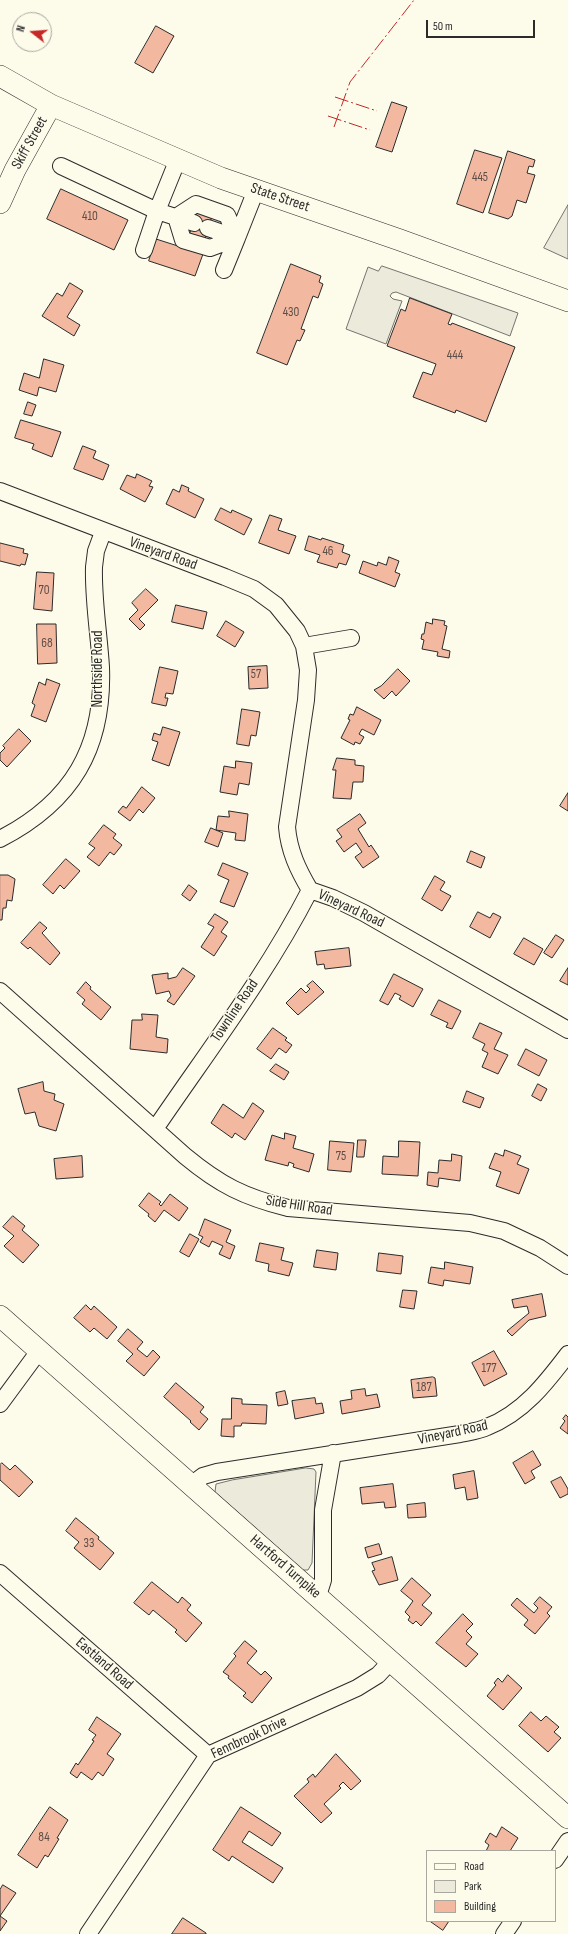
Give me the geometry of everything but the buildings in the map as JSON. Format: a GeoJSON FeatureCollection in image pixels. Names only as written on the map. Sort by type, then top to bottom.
{"type":"FeatureCollection","features":[{"type":"Feature","properties":{"kind":"main road","name":"State Street"},"geometry":{"type":"LineString","coordinates":[[0,76],[51,105],[221,178],[429,250],[568,301]]}},
{"type":"Feature","properties":{"kind":"main road","name":"Skiff Street"},"geometry":{"type":"LineString","coordinates":[[0,204],[15,170],[51,105]]}},
{"type":"Feature","properties":{"kind":"main road","name":"Hartford Turnpike"},"geometry":{"type":"LineString","coordinates":[[0,1316],[568,1818]]}},
{"type":"Feature","properties":{"kind":"street"},"geometry":{"type":"LineString","coordinates":[[144,250],[157,210],[178,160]]}},
{"type":"Feature","properties":{"kind":"street"},"geometry":{"type":"LineString","coordinates":[[61,166],[157,210],[237,238]]}},
{"type":"Feature","properties":{"kind":"street"},"geometry":{"type":"LineString","coordinates":[[224,270],[256,190]]}},
{"type":"Feature","properties":{"kind":"street"},"geometry":{"type":"LineString","coordinates":[[176,217],[196,204],[227,215],[237,238]]}},
{"type":"Feature","properties":{"kind":"street"},"geometry":{"type":"LineString","coordinates":[[176,217],[183,240],[210,248],[237,238]]}},
{"type":"Feature","properties":{"kind":"street","name":"Vineyard Road"},"geometry":{"type":"LineString","coordinates":[[0,491],[254,589],[276,605],[297,631],[304,646],[308,670],[306,700],[287,827],[288,840],[296,865],[310,890],[333,898],[364,913],[568,1030]]}},
{"type":"Feature","properties":{"kind":"street","name":"Northside Road"},"geometry":{"type":"LineString","coordinates":[[0,839],[37,817],[58,799],[78,773],[93,739],[100,704],[101,668],[94,567],[96,551],[103,532]]}},
{"type":"Feature","properties":{"kind":"street"},"geometry":{"type":"LineString","coordinates":[[304,646],[351,638]]}},
{"type":"Feature","properties":{"kind":"street","name":"Townline Road"},"geometry":{"type":"LineString","coordinates":[[155,1129],[258,977],[296,918],[310,890]]}},
{"type":"Feature","properties":{"kind":"street","name":"Side Hill Road"},"geometry":{"type":"LineString","coordinates":[[0,991],[210,1177],[236,1192],[264,1202],[288,1208],[470,1223],[504,1231],[540,1248],[568,1266]]}},
{"type":"Feature","properties":{"kind":"street"},"geometry":{"type":"LineString","coordinates":[[0,1404],[39,1351]]}},
{"type":"Feature","properties":{"kind":"street","name":"Vineyard Road"},"geometry":{"type":"LineString","coordinates":[[191,1485],[203,1476],[217,1472],[460,1434],[487,1427],[527,1403],[568,1354]]}},
{"type":"Feature","properties":{"kind":"street"},"geometry":{"type":"LineString","coordinates":[[318,1596],[323,1580],[323,1510],[333,1453]]}},
{"type":"Feature","properties":{"kind":"street","name":"Eastland Road"},"geometry":{"type":"LineString","coordinates":[[0,1573],[208,1755]]}},
{"type":"Feature","properties":{"kind":"street","name":"Fennbrook Drive"},"geometry":{"type":"LineString","coordinates":[[88,1934],[208,1755],[357,1688],[378,1675],[391,1661]]}},
{"type":"Feature","properties":{"kind":"street"},"geometry":{"type":"LineString","coordinates":[[556,1859],[568,1841]]}},
{"type":"Feature","properties":{"kind":"street"},"geometry":{"type":"LineString","coordinates":[[504,1934],[512,1922]]}},
{"type":"Feature","properties":{"kind":"green space"},"geometry":{"type":"Polygon","coordinates":[[[306,1468],[314,1469],[316,1472],[312,1563],[308,1570],[303,1570],[215,1492],[216,1484],[306,1468]]]}},
{"type":"Feature","properties":{"kind":"shaded area"},"geometry":{"type":"Polygon","coordinates":[[[568,205],[568,259],[544,248],[568,205]]]}},
{"type":"Feature","properties":{"kind":"shaded area"},"geometry":{"type":"Polygon","coordinates":[[[382,266],[518,313],[510,336],[396,292],[392,293],[390,296],[393,299],[402,301],[386,344],[346,329],[368,267],[378,271],[382,266]]]}},
{"type":"Feature","properties":{"kind":"power"},"geometry":{"type":"LineString","coordinates":[[334,127],[350,82],[414,0]]}},
{"type":"Feature","properties":{"kind":"power"},"geometry":{"type":"LineString","coordinates":[[335,97],[377,111]]}},
{"type":"Feature","properties":{"kind":"power"},"geometry":{"type":"LineString","coordinates":[[328,116],[370,130]]}}]}
